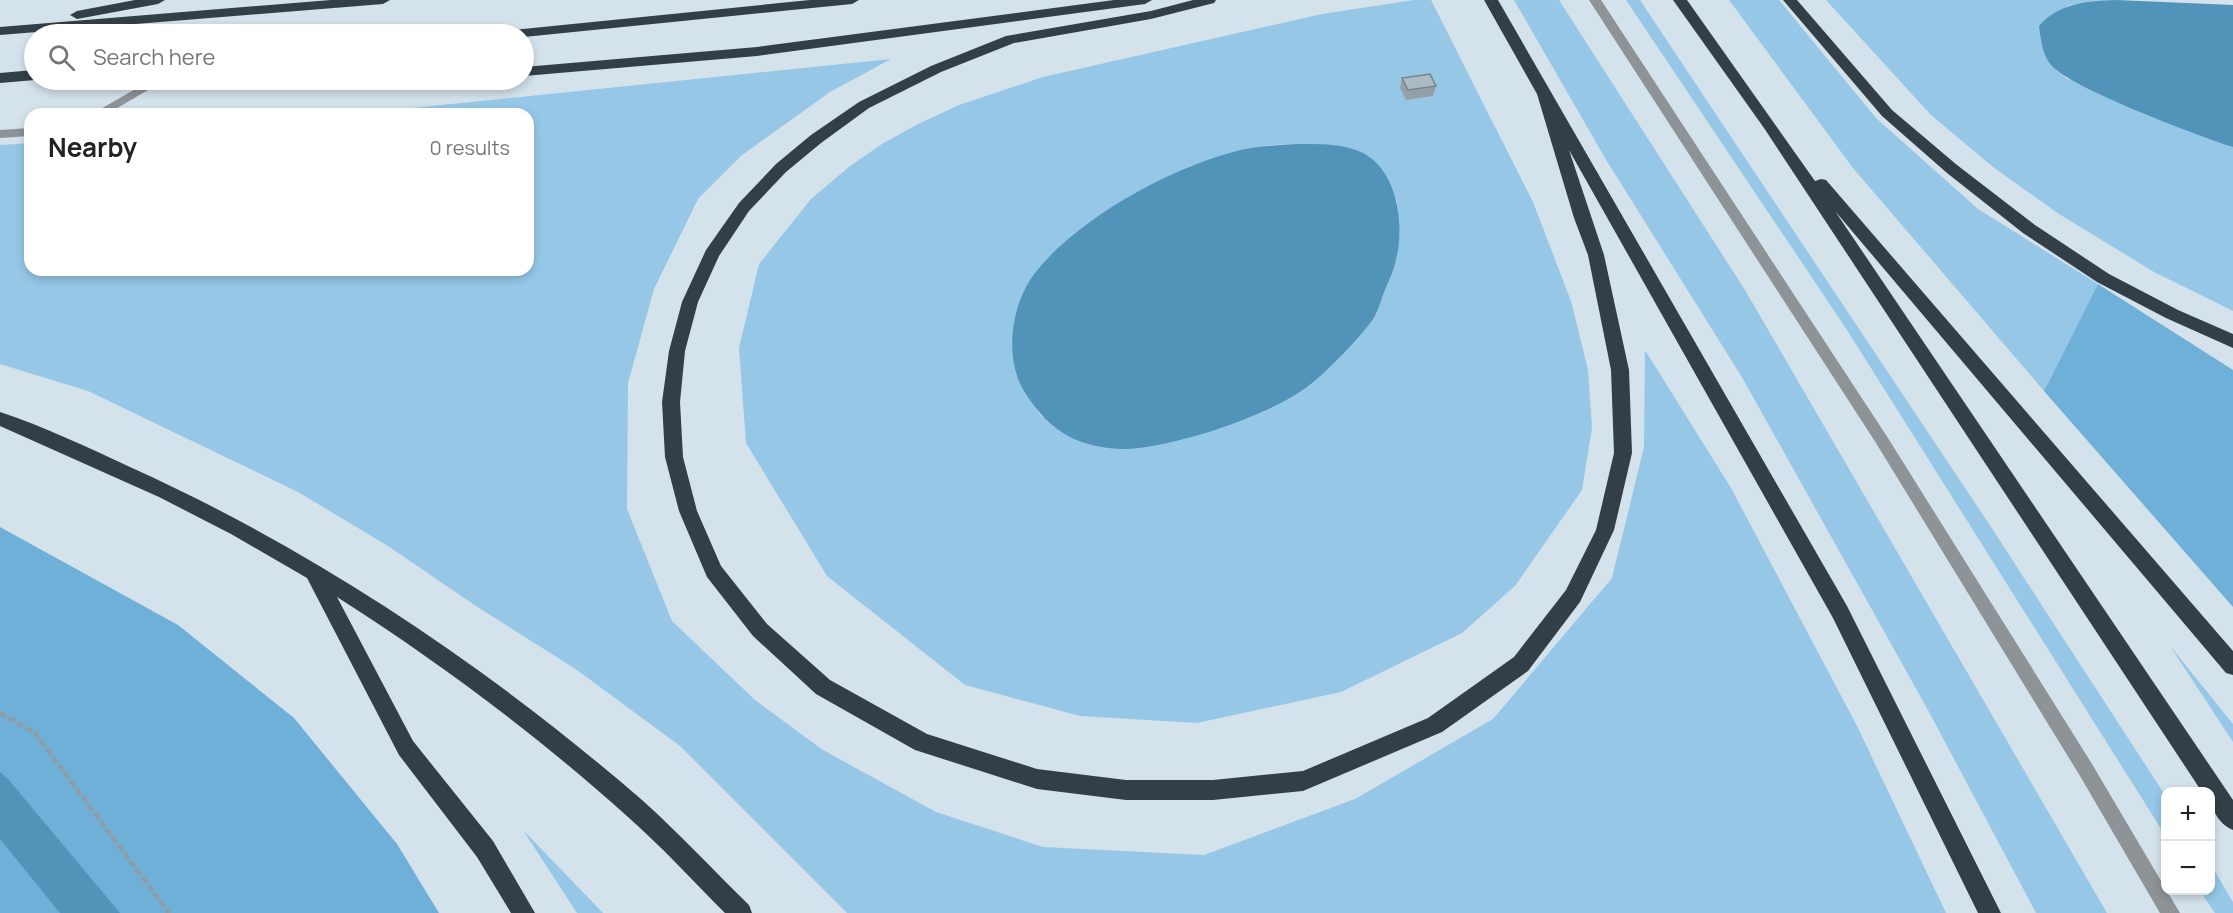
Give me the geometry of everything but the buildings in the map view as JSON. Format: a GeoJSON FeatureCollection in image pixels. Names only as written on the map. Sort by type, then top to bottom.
{"type":"FeatureCollection","features":[{"type":"Feature","properties":{"kind":"highway"},"geometry":{"type":"LineString","coordinates":[[36,24],[158,0]]}},
{"type":"Feature","properties":{"kind":"highway"},"geometry":{"type":"LineString","coordinates":[[86,24],[383,0]]}},
{"type":"Feature","properties":{"kind":"highway"},"geometry":{"type":"LineString","coordinates":[[534,32],[852,0]]}},
{"type":"Feature","properties":{"kind":"highway"},"geometry":{"type":"LineString","coordinates":[[534,71],[613,67],[783,49],[1145,0]]}},
{"type":"Feature","properties":{"kind":"highway"},"geometry":{"type":"LineString","coordinates":[[1209,0],[1151,15],[1011,39],[936,69],[864,105],[816,138],[781,168],[744,207],[712,254],[690,302],[677,351],[670,402],[674,457],[688,511],[714,571],[760,630],[823,687],[921,743],[1037,779],[1126,790],[1213,790],[1303,781],[1435,725],[1521,663],[1573,596],[1605,530],[1623,453],[1620,370],[1596,255],[1582,218],[1543,89]]}},
{"type":"Feature","properties":{"kind":"highway"},"geometry":{"type":"LineString","coordinates":[[1491,0],[1840,612],[1990,913]]}},
{"type":"Feature","properties":{"kind":"highway"},"geometry":{"type":"LineString","coordinates":[[1680,0],[1769,124],[2233,819]]}},
{"type":"Feature","properties":{"kind":"highway"},"geometry":{"type":"LineString","coordinates":[[1791,0],[1887,113],[1952,169],[2029,229],[2103,278],[2172,314],[2233,341]]}},
{"type":"Feature","properties":{"kind":"highway"},"geometry":{"type":"LineString","coordinates":[[0,31],[24,26]]}},
{"type":"Feature","properties":{"kind":"highway"},"geometry":{"type":"LineString","coordinates":[[0,31],[24,29]]}},
{"type":"Feature","properties":{"kind":"highway"},"geometry":{"type":"LineString","coordinates":[[0,78],[24,76]]}},
{"type":"Feature","properties":{"kind":"highway"},"geometry":{"type":"LineString","coordinates":[[1769,124],[2149,565],[2233,666]]}},
{"type":"Feature","properties":{"kind":"highway"},"geometry":{"type":"LineString","coordinates":[[0,419],[129,473],[243,530],[376,611],[514,708],[635,809],[741,913]]}},
{"type":"Feature","properties":{"kind":"highway"},"geometry":{"type":"LineString","coordinates":[[312,570],[406,748],[485,849],[524,913]]}},
{"type":"Feature","properties":{"kind":"lane"},"geometry":{"type":"LineString","coordinates":[[1595,0],[1881,439],[2086,770],[2170,913]]}},
{"type":"Feature","properties":{"kind":"lane"},"geometry":{"type":"LineString","coordinates":[[109,108],[141,90]]}},
{"type":"Feature","properties":{"kind":"lane"},"geometry":{"type":"LineString","coordinates":[[0,134],[24,132]]}},
{"type":"Feature","properties":{"kind":"path"},"geometry":{"type":"LineString","coordinates":[[0,713],[35,733],[169,913]]}},
{"type":"Feature","properties":{"kind":"shaded area"},"geometry":{"type":"Polygon","coordinates":[[[1414,0],[1431,0],[1533,202],[1571,301],[1588,370],[1592,428],[1582,490],[1515,586],[1462,633],[1341,692],[1197,723],[1080,716],[965,685],[827,576],[746,443],[739,348],[759,264],[811,199],[850,166],[882,144],[959,105],[1043,77],[1322,14],[1414,0]],[[1297,144],[1270,145],[1234,152],[1190,166],[1151,185],[1097,218],[1013,339],[1015,367],[1024,392],[1042,417],[1307,387],[1341,355],[1376,315],[1397,258],[1397,202],[1386,176],[1371,158],[1352,149],[1297,144]]]}},
{"type":"Feature","properties":{"kind":"shaded area"},"geometry":{"type":"Polygon","coordinates":[[[1514,0],[1559,0],[1745,290],[2107,913],[2036,913],[1928,710],[1743,379],[1605,158],[1514,0]]]}},
{"type":"Feature","properties":{"kind":"shaded area"},"geometry":{"type":"Polygon","coordinates":[[[1626,0],[1640,0],[1991,527],[2161,789],[2161,829],[1847,330],[1626,0]]]}},
{"type":"Feature","properties":{"kind":"shaded area"},"geometry":{"type":"Polygon","coordinates":[[[1729,0],[1779,0],[1876,118],[1978,209],[2098,284],[2044,391],[1853,168],[1729,0]]]}},
{"type":"Feature","properties":{"kind":"shaded area"},"geometry":{"type":"Polygon","coordinates":[[[1826,0],[2116,0],[2092,1],[2067,6],[2052,67],[2066,78],[2104,96],[2233,147],[2233,311],[2154,272],[2059,214],[1993,167],[1931,115],[1826,0]]]}},
{"type":"Feature","properties":{"kind":"shaded area"},"geometry":{"type":"Polygon","coordinates":[[[2116,0],[2233,5],[2233,147],[2108,98],[2082,86],[2051,65],[2044,52],[2039,26],[2047,18],[2055,12],[2074,5],[2116,0]]]}},
{"type":"Feature","properties":{"kind":"shaded area"},"geometry":{"type":"Polygon","coordinates":[[[891,59],[830,92],[742,155],[698,199],[654,289],[628,383],[627,509],[672,621],[755,700],[823,750],[936,812],[1043,847],[1204,855],[1355,799],[1493,719],[1612,578],[1644,447],[1645,350],[1731,488],[1857,726],[1946,913],[847,913],[680,746],[577,670],[473,604],[388,546],[298,492],[88,391],[0,364],[0,145],[24,143],[24,276],[534,276],[534,108],[412,108],[891,59]]]}},
{"type":"Feature","properties":{"kind":"shaded area"},"geometry":{"type":"Polygon","coordinates":[[[1273,145],[1336,145],[1363,153],[1380,167],[1393,192],[1399,219],[1396,260],[1375,316],[1362,333],[1324,372],[1290,398],[1271,408],[1203,434],[1159,445],[1131,449],[1113,448],[1095,446],[1078,440],[1051,424],[1031,402],[1019,382],[1012,351],[1015,317],[1026,286],[1035,273],[1074,234],[1125,199],[1153,184],[1180,171],[1233,152],[1273,145]]]}},
{"type":"Feature","properties":{"kind":"shaded area"},"geometry":{"type":"Polygon","coordinates":[[[2098,284],[2233,370],[2233,607],[2044,391],[2098,284]]]}},
{"type":"Feature","properties":{"kind":"shaded area"},"geometry":{"type":"Polygon","coordinates":[[[0,527],[178,625],[294,718],[397,844],[439,913],[0,913],[0,527]]]}},
{"type":"Feature","properties":{"kind":"shaded area"},"geometry":{"type":"Polygon","coordinates":[[[2170,646],[2233,724],[2233,742],[2170,646]]]}},
{"type":"Feature","properties":{"kind":"shaded area"},"geometry":{"type":"Polygon","coordinates":[[[0,772],[120,913],[60,913],[0,839],[0,772]]]}},
{"type":"Feature","properties":{"kind":"shaded area"},"geometry":{"type":"Polygon","coordinates":[[[523,830],[603,913],[577,913],[523,830]]]}},
{"type":"Feature","properties":{"kind":"shaded area"},"geometry":{"type":"Polygon","coordinates":[[[2215,872],[2233,902],[2233,913],[2215,913],[2203,895],[2215,895],[2215,872]]]}}]}
